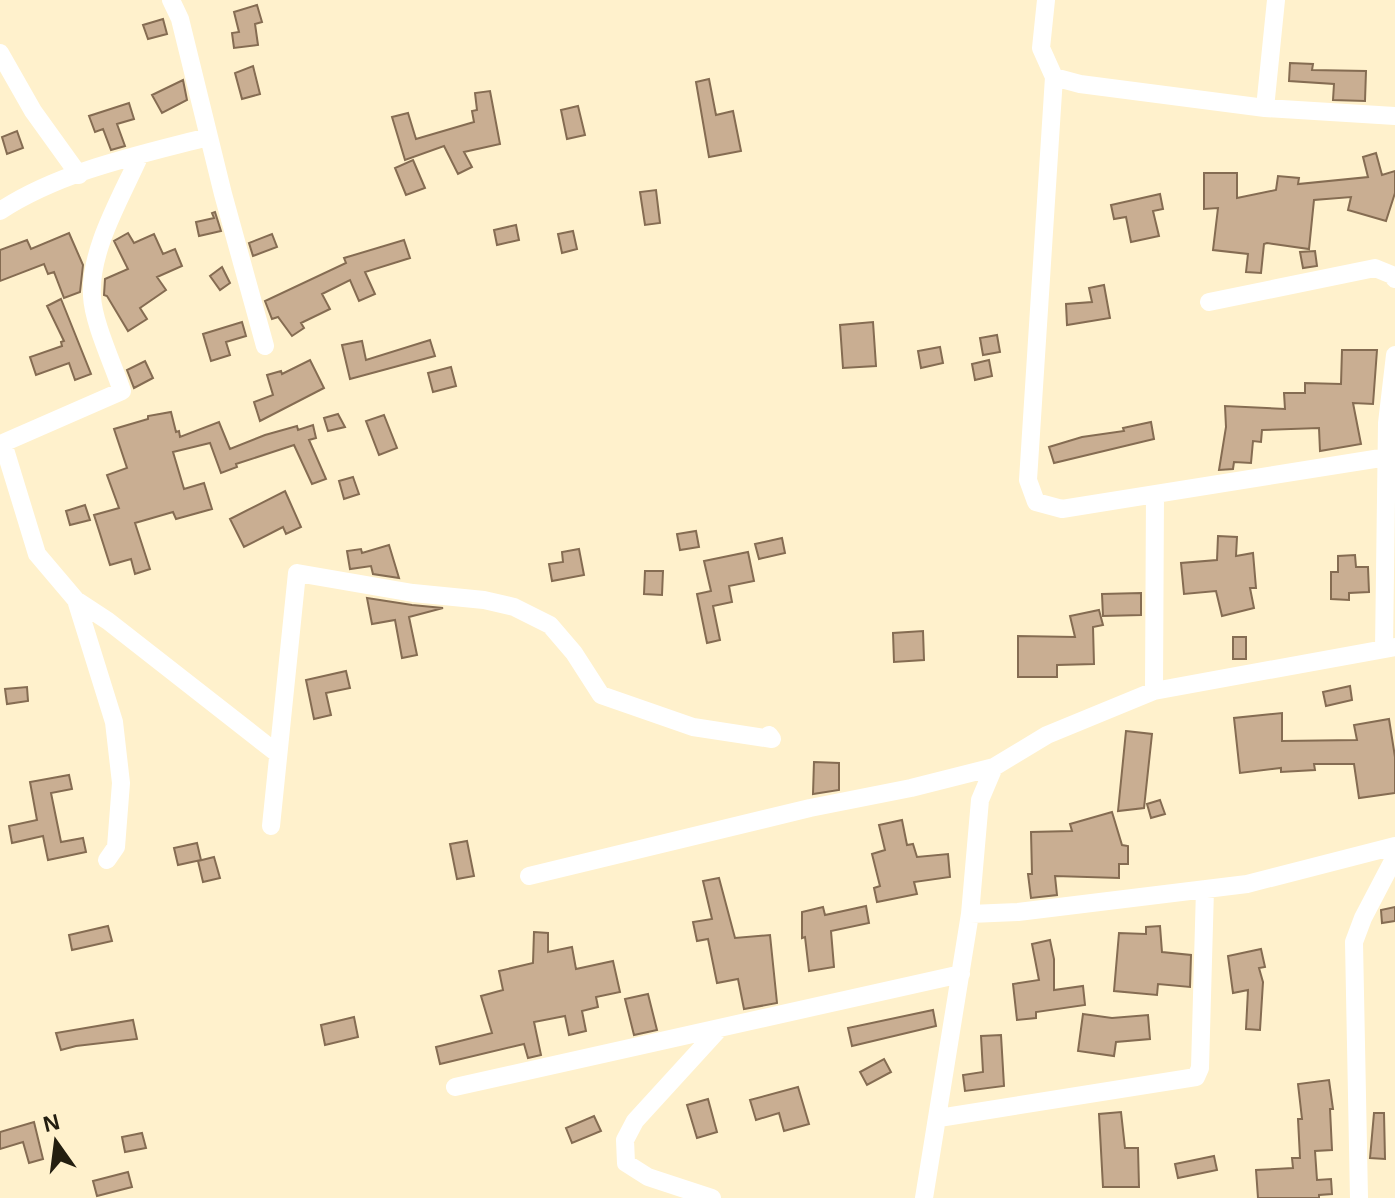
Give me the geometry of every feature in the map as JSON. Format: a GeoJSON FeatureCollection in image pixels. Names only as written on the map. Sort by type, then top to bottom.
{"type":"FeatureCollection","features":[{"type":"Feature","properties":{"kind":"street"},"geometry":{"type":"LineString","coordinates":[[171,0],[180,19],[208,137],[265,346]]}},
{"type":"Feature","properties":{"kind":"street"},"geometry":{"type":"LineString","coordinates":[[180,19],[181,0]]}},
{"type":"Feature","properties":{"kind":"street"},"geometry":{"type":"LineString","coordinates":[[1046,0],[1041,48],[1054,77],[1028,480],[1036,502],[1062,509],[1387,457]]}},
{"type":"Feature","properties":{"kind":"street"},"geometry":{"type":"LineString","coordinates":[[1265,108],[1276,0]]}},
{"type":"Feature","properties":{"kind":"street"},"geometry":{"type":"LineString","coordinates":[[0,53],[33,111],[79,175]]}},
{"type":"Feature","properties":{"kind":"street"},"geometry":{"type":"LineString","coordinates":[[1054,77],[1080,84],[1265,108],[1395,116]]}},
{"type":"Feature","properties":{"kind":"street"},"geometry":{"type":"LineString","coordinates":[[0,211],[31,193],[79,175],[208,137]]}},
{"type":"Feature","properties":{"kind":"street"},"geometry":{"type":"LineString","coordinates":[[140,155],[100,246],[92,281],[93,307],[122,391],[3,443],[37,554],[76,600],[108,621],[278,754]]}},
{"type":"Feature","properties":{"kind":"street"},"geometry":{"type":"LineString","coordinates":[[1209,302],[1375,268],[1395,279]]}},
{"type":"Feature","properties":{"kind":"street"},"geometry":{"type":"LineString","coordinates":[[529,876],[994,767],[1047,735],[1154,691],[1390,648],[1387,423],[1395,355]]}},
{"type":"Feature","properties":{"kind":"street"},"geometry":{"type":"LineString","coordinates":[[1154,691],[1155,494]]}},
{"type":"Feature","properties":{"kind":"street"},"geometry":{"type":"LineString","coordinates":[[271,826],[297,573],[514,607],[550,625],[574,653],[601,695],[693,727],[772,739],[769,735]]}},
{"type":"Feature","properties":{"kind":"street"},"geometry":{"type":"LineString","coordinates":[[76,600],[114,722],[121,783],[116,847],[107,860]]}},
{"type":"Feature","properties":{"kind":"street"},"geometry":{"type":"LineString","coordinates":[[924,1198],[970,914],[980,800],[994,767]]}},
{"type":"Feature","properties":{"kind":"street"},"geometry":{"type":"LineString","coordinates":[[970,914],[1018,912],[1247,884],[1395,846]]}},
{"type":"Feature","properties":{"kind":"street"},"geometry":{"type":"LineString","coordinates":[[1359,1198],[1354,942],[1395,857]]}},
{"type":"Feature","properties":{"kind":"street"},"geometry":{"type":"LineString","coordinates":[[939,1118],[1196,1077],[1200,1068],[1205,889]]}},
{"type":"Feature","properties":{"kind":"street"},"geometry":{"type":"LineString","coordinates":[[455,1087],[961,974]]}},
{"type":"Feature","properties":{"kind":"street"},"geometry":{"type":"LineString","coordinates":[[712,1198],[648,1177],[626,1163],[625,1140],[635,1121],[720,1028]]}},
{"type":"Feature","properties":{"kind":"building"},"geometry":{"type":"Polygon","coordinates":[[[257,5],[262,22],[255,24],[258,45],[234,48],[232,33],[239,32],[234,12],[257,5]]]}},
{"type":"Feature","properties":{"kind":"building"},"geometry":{"type":"Polygon","coordinates":[[[163,19],[167,34],[148,39],[143,25],[163,19]]]}},
{"type":"Feature","properties":{"kind":"building"},"geometry":{"type":"Polygon","coordinates":[[[1290,63],[1313,64],[1312,70],[1366,71],[1365,101],[1333,100],[1334,84],[1289,81],[1290,63]]]}},
{"type":"Feature","properties":{"kind":"building"},"geometry":{"type":"Polygon","coordinates":[[[253,66],[260,94],[242,99],[235,73],[253,66]]]}},
{"type":"Feature","properties":{"kind":"building"},"geometry":{"type":"Polygon","coordinates":[[[709,79],[716,115],[733,111],[741,151],[709,157],[696,82],[709,79]]]}},
{"type":"Feature","properties":{"kind":"building"},"geometry":{"type":"Polygon","coordinates":[[[183,80],[187,100],[162,113],[152,95],[183,80]]]}},
{"type":"Feature","properties":{"kind":"building"},"geometry":{"type":"Polygon","coordinates":[[[490,91],[500,144],[464,152],[472,167],[458,174],[444,146],[405,160],[392,117],[408,113],[416,139],[474,122],[472,111],[477,110],[475,93],[490,91]]]}},
{"type":"Feature","properties":{"kind":"building"},"geometry":{"type":"Polygon","coordinates":[[[129,103],[134,119],[117,124],[125,146],[111,150],[103,129],[95,132],[89,116],[129,103]]]}},
{"type":"Feature","properties":{"kind":"building"},"geometry":{"type":"Polygon","coordinates":[[[578,106],[585,135],[567,139],[561,110],[578,106]]]}},
{"type":"Feature","properties":{"kind":"building"},"geometry":{"type":"Polygon","coordinates":[[[17,131],[23,148],[7,154],[2,137],[17,131]]]}},
{"type":"Feature","properties":{"kind":"building"},"geometry":{"type":"Polygon","coordinates":[[[1376,153],[1382,175],[1395,171],[1395,193],[1386,221],[1348,210],[1351,197],[1314,200],[1309,249],[1264,244],[1261,273],[1246,272],[1248,254],[1213,250],[1218,208],[1204,209],[1204,173],[1237,173],[1237,198],[1276,190],[1278,176],[1299,178],[1298,184],[1368,177],[1363,157],[1376,153]]]}},
{"type":"Feature","properties":{"kind":"building"},"geometry":{"type":"Polygon","coordinates":[[[413,160],[425,188],[406,195],[395,168],[413,160]]]}},
{"type":"Feature","properties":{"kind":"building"},"geometry":{"type":"Polygon","coordinates":[[[656,190],[660,223],[645,225],[640,192],[656,190]]]}},
{"type":"Feature","properties":{"kind":"building"},"geometry":{"type":"Polygon","coordinates":[[[1160,194],[1163,209],[1153,211],[1159,236],[1131,242],[1126,217],[1114,219],[1111,205],[1160,194]]]}},
{"type":"Feature","properties":{"kind":"building"},"geometry":{"type":"Polygon","coordinates":[[[215,212],[221,231],[199,236],[196,222],[214,218],[212,213],[215,212]]]}},
{"type":"Feature","properties":{"kind":"building"},"geometry":{"type":"Polygon","coordinates":[[[516,225],[519,240],[497,245],[494,230],[516,225]]]}},
{"type":"Feature","properties":{"kind":"building"},"geometry":{"type":"Polygon","coordinates":[[[573,231],[577,249],[562,253],[558,234],[573,231]]]}},
{"type":"Feature","properties":{"kind":"building"},"geometry":{"type":"Polygon","coordinates":[[[69,233],[83,265],[80,292],[64,298],[54,272],[48,274],[44,264],[0,281],[0,250],[27,240],[31,249],[69,233]]]}},
{"type":"Feature","properties":{"kind":"building"},"geometry":{"type":"Polygon","coordinates":[[[128,233],[134,243],[154,234],[163,254],[175,249],[182,266],[157,277],[166,290],[140,308],[147,319],[128,331],[104,295],[105,279],[128,269],[114,241],[128,233]]]}},
{"type":"Feature","properties":{"kind":"building"},"geometry":{"type":"Polygon","coordinates":[[[272,234],[277,247],[253,256],[249,243],[272,234]]]}},
{"type":"Feature","properties":{"kind":"building"},"geometry":{"type":"Polygon","coordinates":[[[404,240],[410,258],[365,272],[375,294],[359,301],[350,280],[322,294],[330,309],[301,323],[304,328],[292,336],[278,317],[272,319],[265,301],[346,263],[344,258],[404,240]]]}},
{"type":"Feature","properties":{"kind":"building"},"geometry":{"type":"Polygon","coordinates":[[[1315,251],[1317,266],[1303,268],[1300,252],[1315,251]]]}},
{"type":"Feature","properties":{"kind":"building"},"geometry":{"type":"Polygon","coordinates":[[[222,267],[230,283],[220,290],[210,276],[222,267]]]}},
{"type":"Feature","properties":{"kind":"building"},"geometry":{"type":"Polygon","coordinates":[[[1104,285],[1110,318],[1067,325],[1066,304],[1092,302],[1089,288],[1104,285]]]}},
{"type":"Feature","properties":{"kind":"building"},"geometry":{"type":"Polygon","coordinates":[[[61,299],[91,374],[75,380],[69,363],[36,375],[30,357],[62,346],[61,342],[64,341],[47,306],[61,299]]]}},
{"type":"Feature","properties":{"kind":"building"},"geometry":{"type":"Polygon","coordinates":[[[242,322],[246,336],[226,342],[230,355],[211,361],[203,334],[242,322]]]}},
{"type":"Feature","properties":{"kind":"building"},"geometry":{"type":"Polygon","coordinates":[[[873,322],[876,366],[843,368],[840,325],[873,322]]]}},
{"type":"Feature","properties":{"kind":"building"},"geometry":{"type":"Polygon","coordinates":[[[997,335],[1000,352],[983,355],[980,338],[997,335]]]}},
{"type":"Feature","properties":{"kind":"building"},"geometry":{"type":"Polygon","coordinates":[[[430,340],[435,356],[350,379],[342,345],[362,341],[366,360],[430,340]]]}},
{"type":"Feature","properties":{"kind":"building"},"geometry":{"type":"Polygon","coordinates":[[[940,347],[943,363],[921,368],[918,351],[940,347]]]}},
{"type":"Feature","properties":{"kind":"building"},"geometry":{"type":"Polygon","coordinates":[[[1342,350],[1377,350],[1373,404],[1353,403],[1361,444],[1320,451],[1319,428],[1262,430],[1261,442],[1253,441],[1251,463],[1234,462],[1233,469],[1219,470],[1226,427],[1225,406],[1285,409],[1284,393],[1305,393],[1305,383],[1341,384],[1342,350]]]}},
{"type":"Feature","properties":{"kind":"building"},"geometry":{"type":"Polygon","coordinates":[[[310,360],[324,388],[260,421],[254,402],[273,395],[267,375],[281,371],[282,374],[310,360]]]}},
{"type":"Feature","properties":{"kind":"building"},"geometry":{"type":"Polygon","coordinates":[[[989,360],[992,376],[975,380],[972,364],[989,360]]]}},
{"type":"Feature","properties":{"kind":"building"},"geometry":{"type":"Polygon","coordinates":[[[145,361],[153,378],[134,388],[127,370],[145,361]]]}},
{"type":"Feature","properties":{"kind":"building"},"geometry":{"type":"Polygon","coordinates":[[[451,367],[456,386],[433,392],[428,373],[451,367]]]}},
{"type":"Feature","properties":{"kind":"building"},"geometry":{"type":"Polygon","coordinates":[[[171,412],[180,437],[219,422],[230,449],[265,435],[313,425],[316,438],[309,440],[326,479],[312,484],[294,445],[236,464],[237,467],[221,473],[210,443],[173,452],[184,489],[204,483],[212,509],[176,519],[173,512],[135,523],[150,569],[135,574],[131,559],[110,565],[94,515],[119,508],[107,475],[127,468],[114,429],[148,419],[148,416],[171,412]]]}},
{"type":"Feature","properties":{"kind":"building"},"geometry":{"type":"Polygon","coordinates":[[[338,414],[345,427],[328,431],[324,418],[338,414]]]}},
{"type":"Feature","properties":{"kind":"building"},"geometry":{"type":"Polygon","coordinates":[[[384,415],[397,448],[379,455],[366,421],[384,415]]]}},
{"type":"Feature","properties":{"kind":"building"},"geometry":{"type":"Polygon","coordinates":[[[1151,422],[1154,439],[1054,463],[1049,447],[1151,422]]]}},
{"type":"Feature","properties":{"kind":"building"},"geometry":{"type":"Polygon","coordinates":[[[353,477],[359,494],[344,499],[339,481],[353,477]]]}},
{"type":"Feature","properties":{"kind":"building"},"geometry":{"type":"Polygon","coordinates":[[[285,491],[301,527],[286,534],[283,527],[244,547],[230,519],[285,491]]]}},
{"type":"Feature","properties":{"kind":"building"},"geometry":{"type":"Polygon","coordinates":[[[85,505],[90,520],[70,525],[66,511],[85,505]]]}},
{"type":"Feature","properties":{"kind":"building"},"geometry":{"type":"Polygon","coordinates":[[[696,531],[699,547],[680,550],[677,534],[696,531]]]}},
{"type":"Feature","properties":{"kind":"building"},"geometry":{"type":"Polygon","coordinates":[[[1218,536],[1237,537],[1236,556],[1253,553],[1256,588],[1250,588],[1254,608],[1222,616],[1216,591],[1184,594],[1181,563],[1217,560],[1218,536]]]}},
{"type":"Feature","properties":{"kind":"building"},"geometry":{"type":"Polygon","coordinates":[[[782,538],[785,553],[759,559],[755,544],[782,538]]]}},
{"type":"Feature","properties":{"kind":"building"},"geometry":{"type":"Polygon","coordinates":[[[389,545],[399,578],[373,574],[371,566],[350,569],[347,551],[361,549],[362,553],[389,545]]]}},
{"type":"Feature","properties":{"kind":"building"},"geometry":{"type":"Polygon","coordinates":[[[579,549],[584,575],[552,581],[549,564],[563,562],[562,552],[579,549]]]}},
{"type":"Feature","properties":{"kind":"building"},"geometry":{"type":"Polygon","coordinates":[[[748,552],[754,581],[729,586],[732,602],[713,606],[720,640],[707,643],[697,594],[711,591],[704,561],[748,552]]]}},
{"type":"Feature","properties":{"kind":"building"},"geometry":{"type":"Polygon","coordinates":[[[1355,555],[1356,567],[1368,567],[1369,592],[1349,593],[1349,600],[1331,599],[1331,572],[1338,572],[1338,556],[1355,555]]]}},
{"type":"Feature","properties":{"kind":"building"},"geometry":{"type":"Polygon","coordinates":[[[645,571],[663,571],[662,595],[644,594],[645,571]]]}},
{"type":"Feature","properties":{"kind":"building"},"geometry":{"type":"Polygon","coordinates":[[[1141,593],[1141,615],[1103,616],[1102,594],[1141,593]]]}},
{"type":"Feature","properties":{"kind":"building"},"geometry":{"type":"Polygon","coordinates":[[[367,598],[443,608],[409,617],[417,655],[402,658],[395,620],[372,624],[367,598]]]}},
{"type":"Feature","properties":{"kind":"building"},"geometry":{"type":"Polygon","coordinates":[[[1099,610],[1103,625],[1093,627],[1094,664],[1057,665],[1057,677],[1018,677],[1018,636],[1075,637],[1070,616],[1099,610]]]}},
{"type":"Feature","properties":{"kind":"building"},"geometry":{"type":"Polygon","coordinates":[[[923,631],[924,660],[894,662],[893,633],[923,631]]]}},
{"type":"Feature","properties":{"kind":"building"},"geometry":{"type":"Polygon","coordinates":[[[1233,637],[1246,637],[1246,659],[1233,659],[1233,637]]]}},
{"type":"Feature","properties":{"kind":"building"},"geometry":{"type":"Polygon","coordinates":[[[346,671],[350,688],[326,693],[331,715],[314,719],[306,680],[346,671]]]}},
{"type":"Feature","properties":{"kind":"building"},"geometry":{"type":"Polygon","coordinates":[[[1350,686],[1352,700],[1326,706],[1323,692],[1350,686]]]}},
{"type":"Feature","properties":{"kind":"building"},"geometry":{"type":"Polygon","coordinates":[[[27,687],[28,701],[7,704],[5,689],[27,687]]]}},
{"type":"Feature","properties":{"kind":"building"},"geometry":{"type":"Polygon","coordinates":[[[1282,713],[1282,741],[1357,740],[1354,725],[1389,719],[1395,757],[1395,793],[1359,798],[1354,764],[1314,764],[1315,770],[1281,772],[1281,768],[1240,773],[1234,718],[1282,713]]]}},
{"type":"Feature","properties":{"kind":"building"},"geometry":{"type":"Polygon","coordinates":[[[1126,731],[1152,734],[1144,808],[1118,811],[1126,731]]]}},
{"type":"Feature","properties":{"kind":"building"},"geometry":{"type":"Polygon","coordinates":[[[814,762],[839,763],[839,790],[813,794],[814,762]]]}},
{"type":"Feature","properties":{"kind":"building"},"geometry":{"type":"Polygon","coordinates":[[[69,775],[72,789],[51,793],[61,842],[83,838],[86,852],[48,860],[43,836],[12,843],[9,826],[37,820],[30,782],[69,775]]]}},
{"type":"Feature","properties":{"kind":"building"},"geometry":{"type":"Polygon","coordinates":[[[1160,800],[1165,814],[1151,818],[1147,804],[1160,800]]]}},
{"type":"Feature","properties":{"kind":"building"},"geometry":{"type":"Polygon","coordinates":[[[1112,812],[1122,845],[1128,846],[1128,864],[1119,864],[1119,878],[1055,876],[1057,895],[1031,898],[1028,874],[1032,874],[1031,832],[1072,831],[1070,824],[1112,812]]]}},
{"type":"Feature","properties":{"kind":"building"},"geometry":{"type":"Polygon","coordinates":[[[902,820],[907,845],[913,844],[917,857],[948,854],[950,877],[914,882],[917,894],[877,902],[874,888],[880,886],[872,854],[885,850],[879,825],[902,820]]]}},
{"type":"Feature","properties":{"kind":"building"},"geometry":{"type":"Polygon","coordinates":[[[467,841],[474,876],[457,879],[450,844],[467,841]]]}},
{"type":"Feature","properties":{"kind":"building"},"geometry":{"type":"Polygon","coordinates":[[[197,843],[201,860],[178,865],[174,848],[197,843]]]}},
{"type":"Feature","properties":{"kind":"building"},"geometry":{"type":"Polygon","coordinates":[[[214,857],[220,878],[203,882],[198,861],[214,857]]]}},
{"type":"Feature","properties":{"kind":"building"},"geometry":{"type":"Polygon","coordinates":[[[719,878],[735,938],[770,935],[777,1003],[744,1009],[738,979],[717,983],[708,939],[697,941],[693,922],[712,919],[703,881],[719,878]]]}},
{"type":"Feature","properties":{"kind":"building"},"geometry":{"type":"Polygon","coordinates":[[[866,906],[869,923],[831,931],[834,967],[809,971],[805,937],[802,938],[802,912],[823,907],[825,915],[866,906]]]}},
{"type":"Feature","properties":{"kind":"building"},"geometry":{"type":"Polygon","coordinates":[[[1395,907],[1395,921],[1382,923],[1381,910],[1395,907]]]}},
{"type":"Feature","properties":{"kind":"building"},"geometry":{"type":"Polygon","coordinates":[[[108,926],[112,941],[72,950],[69,935],[108,926]]]}},
{"type":"Feature","properties":{"kind":"building"},"geometry":{"type":"Polygon","coordinates":[[[1160,926],[1162,952],[1191,955],[1190,987],[1158,984],[1157,995],[1114,991],[1119,933],[1146,934],[1146,927],[1160,926]]]}},
{"type":"Feature","properties":{"kind":"building"},"geometry":{"type":"Polygon","coordinates":[[[534,932],[548,933],[548,952],[572,947],[576,969],[613,961],[620,992],[596,997],[598,1007],[582,1011],[586,1031],[569,1035],[565,1016],[534,1022],[541,1055],[528,1058],[524,1044],[440,1064],[436,1047],[492,1033],[481,996],[503,990],[499,971],[533,963],[534,932]]]}},
{"type":"Feature","properties":{"kind":"building"},"geometry":{"type":"Polygon","coordinates":[[[1050,940],[1054,959],[1054,990],[1083,986],[1085,1005],[1036,1012],[1036,1018],[1017,1020],[1013,984],[1039,980],[1032,944],[1050,940]]]}},
{"type":"Feature","properties":{"kind":"building"},"geometry":{"type":"Polygon","coordinates":[[[1261,949],[1265,967],[1259,968],[1263,982],[1260,1030],[1246,1029],[1248,990],[1233,993],[1228,956],[1261,949]]]}},
{"type":"Feature","properties":{"kind":"building"},"geometry":{"type":"Polygon","coordinates":[[[648,994],[657,1030],[634,1035],[625,999],[648,994]]]}},
{"type":"Feature","properties":{"kind":"building"},"geometry":{"type":"Polygon","coordinates":[[[933,1010],[936,1026],[852,1046],[848,1028],[933,1010]]]}},
{"type":"Feature","properties":{"kind":"building"},"geometry":{"type":"Polygon","coordinates":[[[1083,1014],[1112,1018],[1148,1015],[1150,1039],[1116,1042],[1114,1056],[1078,1051],[1083,1014]]]}},
{"type":"Feature","properties":{"kind":"building"},"geometry":{"type":"Polygon","coordinates":[[[354,1017],[358,1037],[325,1045],[321,1025],[354,1017]]]}},
{"type":"Feature","properties":{"kind":"building"},"geometry":{"type":"Polygon","coordinates":[[[133,1020],[137,1039],[61,1050],[56,1033],[133,1020]]]}},
{"type":"Feature","properties":{"kind":"building"},"geometry":{"type":"Polygon","coordinates":[[[1001,1035],[1004,1086],[965,1091],[963,1075],[983,1072],[981,1036],[1001,1035]]]}},
{"type":"Feature","properties":{"kind":"building"},"geometry":{"type":"Polygon","coordinates":[[[884,1059],[891,1072],[867,1085],[860,1072],[884,1059]]]}},
{"type":"Feature","properties":{"kind":"building"},"geometry":{"type":"Polygon","coordinates":[[[1329,1080],[1333,1109],[1330,1109],[1332,1150],[1315,1151],[1317,1180],[1331,1179],[1332,1194],[1319,1195],[1319,1198],[1258,1198],[1256,1170],[1293,1168],[1292,1158],[1300,1158],[1298,1119],[1302,1119],[1298,1084],[1329,1080]]]}},
{"type":"Feature","properties":{"kind":"building"},"geometry":{"type":"Polygon","coordinates":[[[798,1087],[809,1124],[784,1131],[779,1113],[756,1120],[750,1100],[798,1087]]]}},
{"type":"Feature","properties":{"kind":"building"},"geometry":{"type":"Polygon","coordinates":[[[708,1099],[717,1132],[697,1138],[687,1105],[708,1099]]]}},
{"type":"Feature","properties":{"kind":"building"},"geometry":{"type":"Polygon","coordinates":[[[1121,1112],[1125,1148],[1138,1148],[1139,1187],[1103,1187],[1099,1114],[1121,1112]]]}},
{"type":"Feature","properties":{"kind":"building"},"geometry":{"type":"Polygon","coordinates":[[[1374,1113],[1384,1113],[1385,1159],[1370,1158],[1374,1113]]]}},
{"type":"Feature","properties":{"kind":"building"},"geometry":{"type":"Polygon","coordinates":[[[594,1116],[601,1131],[572,1143],[566,1128],[594,1116]]]}},
{"type":"Feature","properties":{"kind":"building"},"geometry":{"type":"Polygon","coordinates":[[[34,1122],[43,1159],[29,1163],[23,1142],[0,1149],[0,1132],[34,1122]]]}},
{"type":"Feature","properties":{"kind":"building"},"geometry":{"type":"Polygon","coordinates":[[[142,1133],[146,1148],[125,1152],[122,1137],[142,1133]]]}},
{"type":"Feature","properties":{"kind":"building"},"geometry":{"type":"Polygon","coordinates":[[[1214,1156],[1217,1170],[1178,1178],[1175,1164],[1214,1156]]]}},
{"type":"Feature","properties":{"kind":"building"},"geometry":{"type":"Polygon","coordinates":[[[128,1172],[132,1187],[97,1196],[93,1181],[128,1172]]]}}]}
